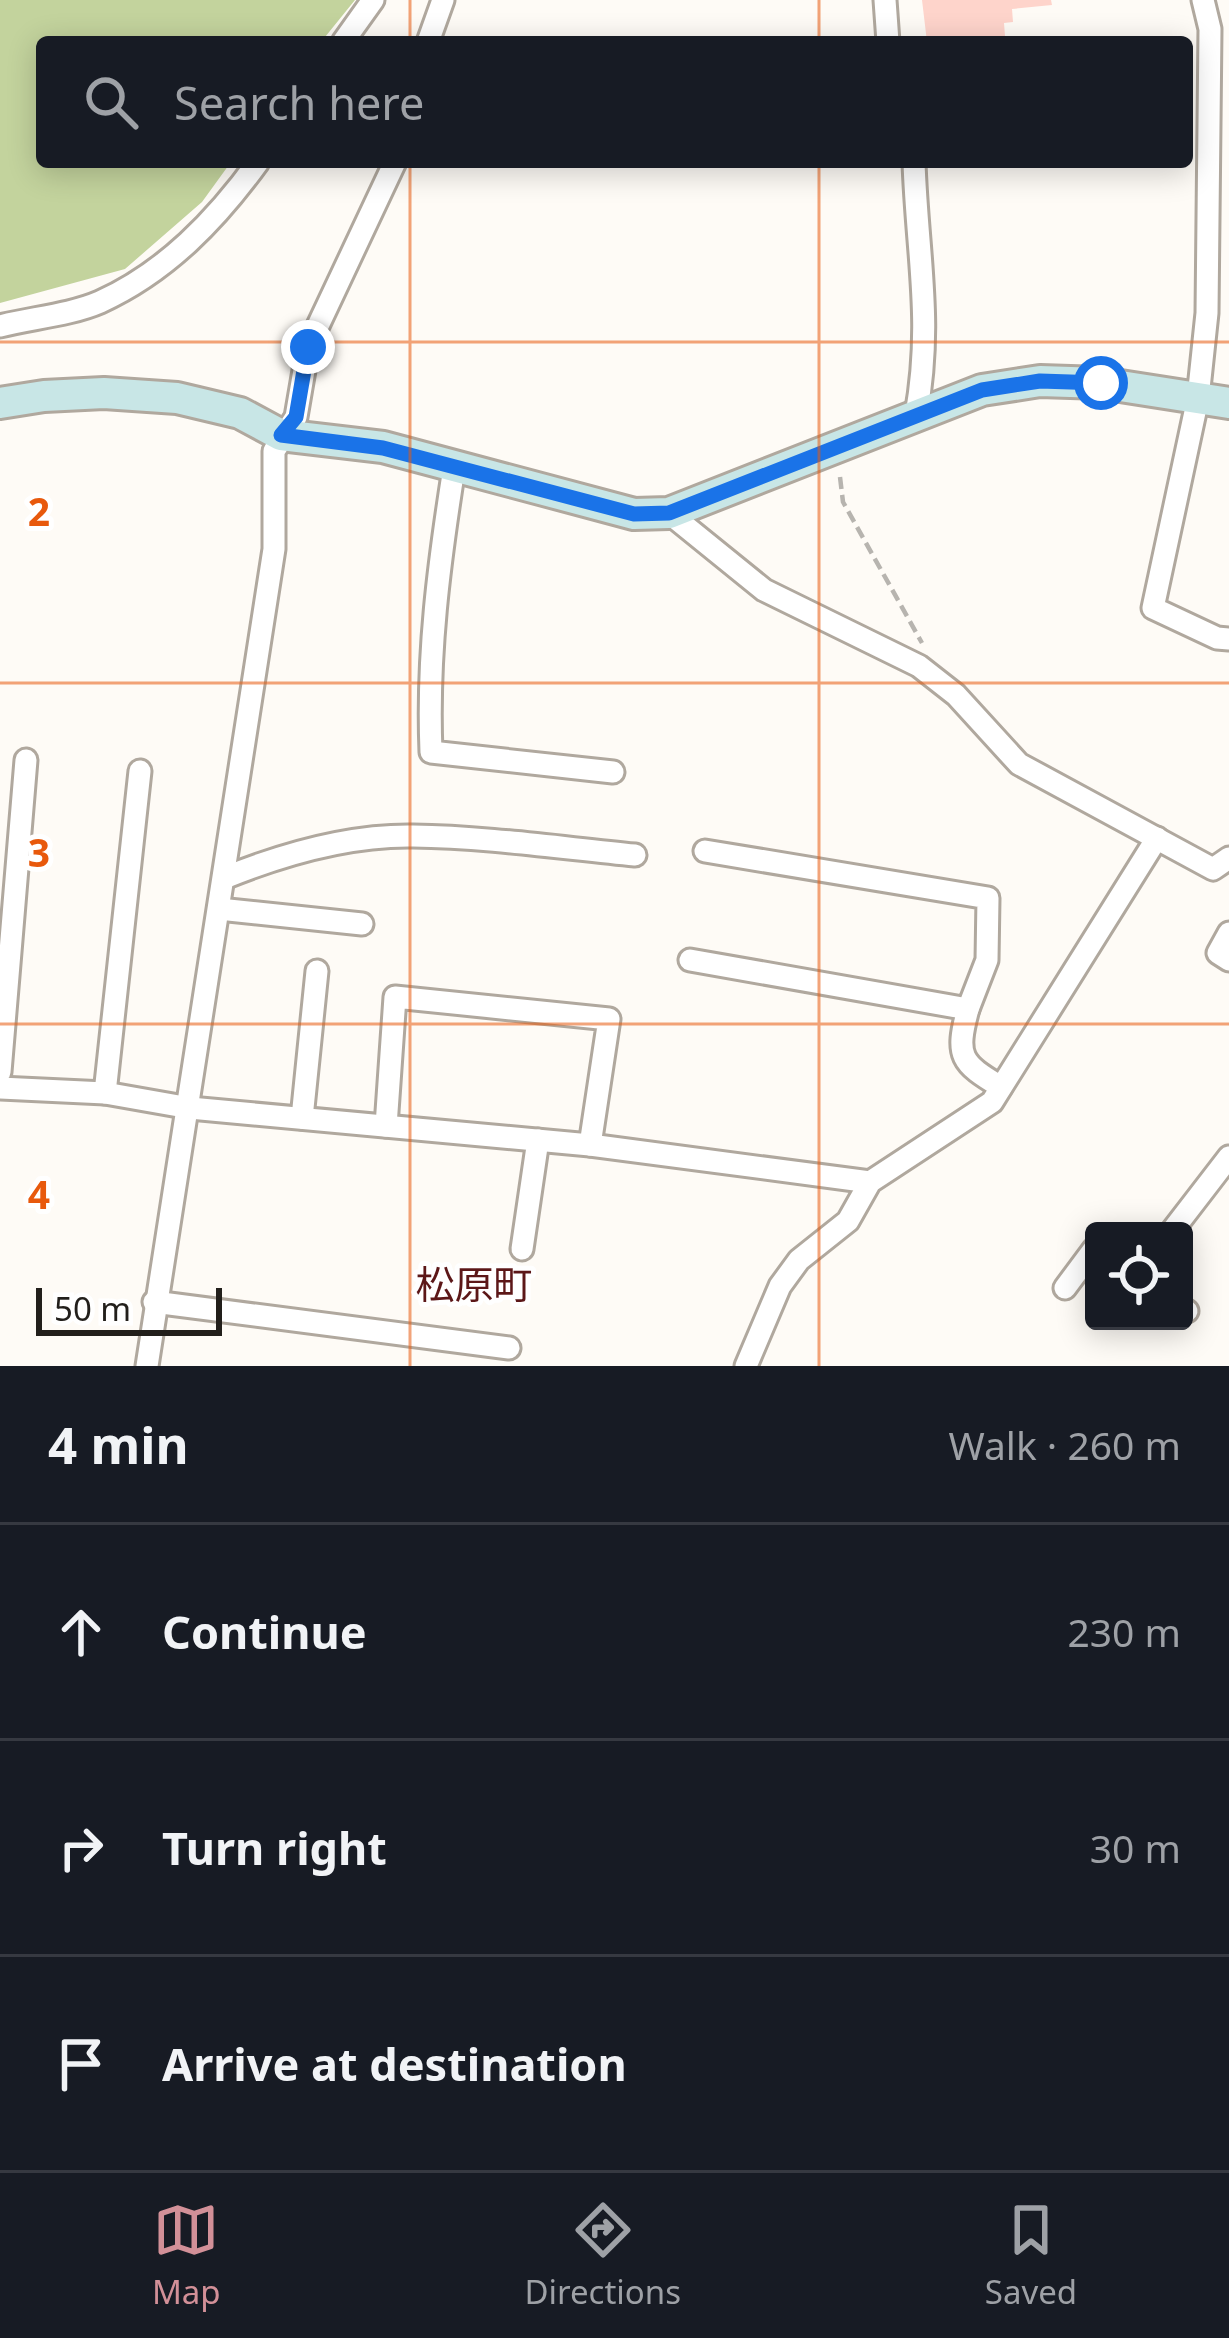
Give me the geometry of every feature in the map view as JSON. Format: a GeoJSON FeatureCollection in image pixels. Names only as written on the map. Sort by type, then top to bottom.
{"type":"FeatureCollection","features":[{"type":"Feature","properties":{"kind":"street"},"geometry":{"type":"LineString","coordinates":[[348,36],[374,0]]}},
{"type":"Feature","properties":{"kind":"street"},"geometry":{"type":"LineString","coordinates":[[430,36],[443,0]]}},
{"type":"Feature","properties":{"kind":"street"},"geometry":{"type":"LineString","coordinates":[[885,0],[888,36]]}},
{"type":"Feature","properties":{"kind":"street"},"geometry":{"type":"LineString","coordinates":[[1203,0],[1210,29],[1207,313],[1214,400],[1153,608],[1217,638],[1229,639]]}},
{"type":"Feature","properties":{"kind":"street"},"geometry":{"type":"LineString","coordinates":[[0,326],[97,304],[172,259],[230,201],[254,168]]}},
{"type":"Feature","properties":{"kind":"street"},"geometry":{"type":"LineString","coordinates":[[147,1366],[274,549],[274,451],[296,417],[308,347],[392,168]]}},
{"type":"Feature","properties":{"kind":"street"},"geometry":{"type":"LineString","coordinates":[[915,168],[926,296],[926,362],[916,416]]}},
{"type":"Feature","properties":{"kind":"street"},"geometry":{"type":"LineString","coordinates":[[0,403],[104,393],[177,398],[240,413],[281,435],[383,448],[634,514],[669,513],[982,390],[1040,381],[1101,383],[1214,400]]}},
{"type":"Feature","properties":{"kind":"street"},"geometry":{"type":"LineString","coordinates":[[454,468],[437,574],[428,686],[431,752],[613,772]]}},
{"type":"Feature","properties":{"kind":"street"},"geometry":{"type":"LineString","coordinates":[[669,513],[764,590],[920,666],[956,695],[1019,764],[1156,838],[1224,868]]}},
{"type":"Feature","properties":{"kind":"street"},"geometry":{"type":"LineString","coordinates":[[0,1072],[26,760]]}},
{"type":"Feature","properties":{"kind":"street"},"geometry":{"type":"LineString","coordinates":[[105,1094],[140,771]]}},
{"type":"Feature","properties":{"kind":"street"},"geometry":{"type":"LineString","coordinates":[[224,878],[272,858],[318,847],[410,836],[635,855]]}},
{"type":"Feature","properties":{"kind":"street"},"geometry":{"type":"LineString","coordinates":[[746,1366],[780,1286],[799,1260],[848,1221],[870,1183],[992,1102],[1156,838]]}},
{"type":"Feature","properties":{"kind":"street"},"geometry":{"type":"LineString","coordinates":[[705,851],[988,898],[987,960],[958,1043],[968,1067],[1001,1087]]}},
{"type":"Feature","properties":{"kind":"street"},"geometry":{"type":"LineString","coordinates":[[219,909],[362,924]]}},
{"type":"Feature","properties":{"kind":"street"},"geometry":{"type":"LineString","coordinates":[[1229,933],[1217,953],[1229,960]]}},
{"type":"Feature","properties":{"kind":"street"},"geometry":{"type":"LineString","coordinates":[[690,959],[968,1010]]}},
{"type":"Feature","properties":{"kind":"street"},"geometry":{"type":"LineString","coordinates":[[302,1118],[317,971]]}},
{"type":"Feature","properties":{"kind":"street"},"geometry":{"type":"LineString","coordinates":[[386,1126],[395,998],[609,1019],[590,1145]]}},
{"type":"Feature","properties":{"kind":"street"},"geometry":{"type":"LineString","coordinates":[[0,1088],[105,1094],[190,1108],[590,1145],[870,1183]]}},
{"type":"Feature","properties":{"kind":"street"},"geometry":{"type":"LineString","coordinates":[[521,1249],[538,1141]]}},
{"type":"Feature","properties":{"kind":"street"},"geometry":{"type":"LineString","coordinates":[[1179,1222],[1229,1157]]}},
{"type":"Feature","properties":{"kind":"street"},"geometry":{"type":"LineString","coordinates":[[1065,1288],[1085,1261]]}},
{"type":"Feature","properties":{"kind":"street"},"geometry":{"type":"LineString","coordinates":[[154,1302],[509,1348]]}},
{"type":"Feature","properties":{"kind":"path"},"geometry":{"type":"LineString","coordinates":[[837,447],[843,502],[923,645],[920,666]]}},
{"type":"Feature","properties":{"kind":"green space"},"geometry":{"type":"Polygon","coordinates":[[[0,0],[355,0],[326,36],[36,36],[36,168],[227,168],[202,202],[125,269],[0,303],[0,0]]]}},
{"type":"Feature","properties":{"kind":"building"},"geometry":{"type":"Polygon","coordinates":[[[922,0],[1051,0],[1052,5],[1012,9],[1013,22],[1004,23],[1005,36],[926,36],[922,0]]]}},
{"type":"Feature","properties":{"kind":"district","name":"松原町"},"geometry":{"type":"Point","coordinates":[474,1285]}},
{"type":"Feature","properties":{"kind":"route"},"geometry":{"type":"LineString","coordinates":[[308,347],[296,417],[281,435],[383,448],[634,514],[669,513],[982,390],[1040,381],[1101,383]]}}]}
